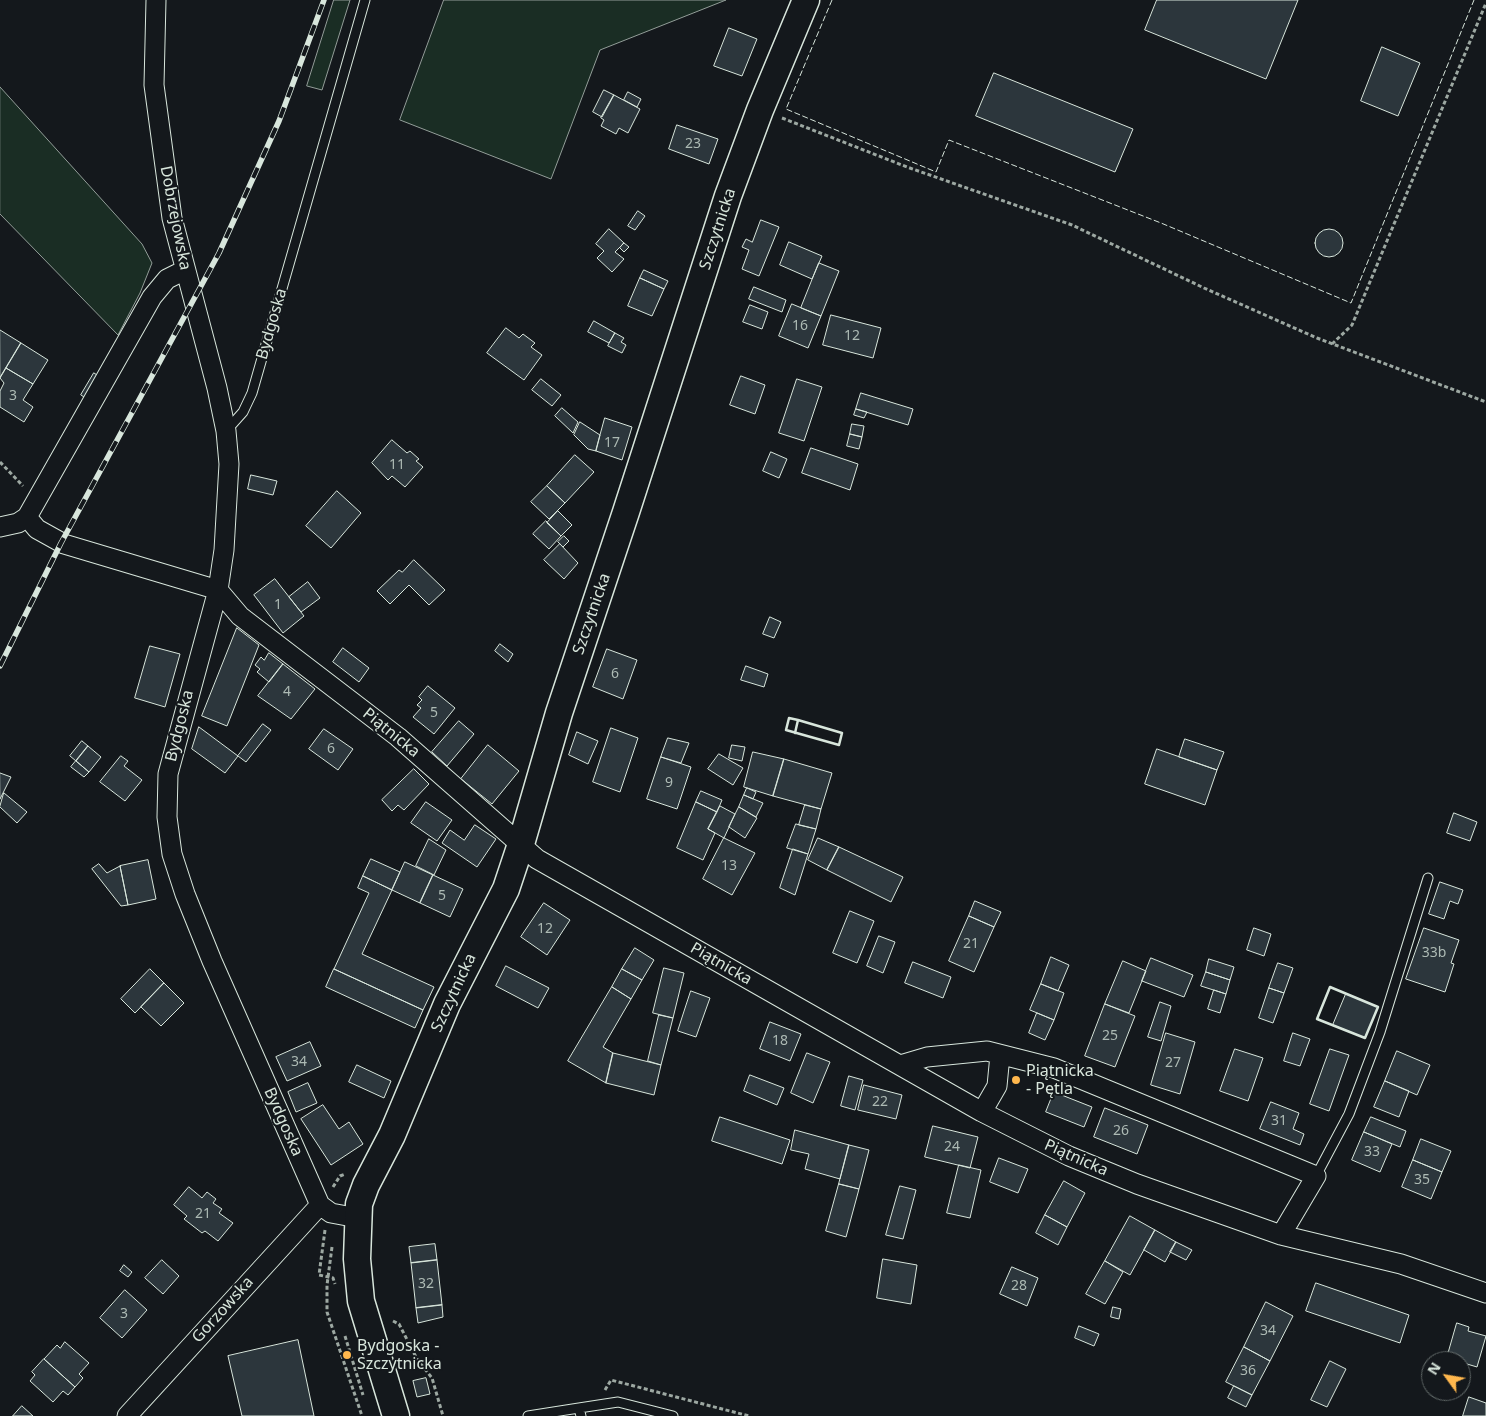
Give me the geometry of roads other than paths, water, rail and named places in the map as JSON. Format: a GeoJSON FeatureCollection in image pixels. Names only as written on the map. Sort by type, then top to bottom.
{"type":"FeatureCollection","features":[{"type":"Feature","properties":{"kind":"street","name":"Dobrzejowska"},"geometry":{"type":"LineString","coordinates":[[156,0],[154,85],[172,218],[217,388],[226,431]]}},
{"type":"Feature","properties":{"kind":"street","name":"Szczytnicka"},"geometry":{"type":"LineString","coordinates":[[348,1216],[359,1204],[366,1185],[392,1135],[447,1004],[506,889],[559,713],[728,196],[760,110],[806,0]]}},
{"type":"Feature","properties":{"kind":"street"},"geometry":{"type":"LineString","coordinates":[[0,527],[18,522],[32,509],[152,296],[167,279],[185,270]]}},
{"type":"Feature","properties":{"kind":"street","name":"Bydgoska"},"geometry":{"type":"LineString","coordinates":[[226,431],[229,464],[224,550],[218,590],[168,774],[167,818],[172,854],[212,961],[320,1205]]}},
{"type":"Feature","properties":{"kind":"street"},"geometry":{"type":"LineString","coordinates":[[32,509],[37,529],[61,543],[218,590]]}},
{"type":"Feature","properties":{"kind":"street","name":"Piątnicka"},"geometry":{"type":"LineString","coordinates":[[218,590],[240,616],[398,737],[538,859],[982,1112],[1078,1160],[1281,1235],[1401,1264],[1486,1293]]}},
{"type":"Feature","properties":{"kind":"street"},"geometry":{"type":"LineString","coordinates":[[900,1065],[927,1057],[987,1051],[1054,1068],[1316,1176],[1281,1235]]}},
{"type":"Feature","properties":{"kind":"street"},"geometry":{"type":"LineString","coordinates":[[982,1112],[997,1086],[1000,1055]]}},
{"type":"Feature","properties":{"kind":"street"},"geometry":{"type":"LineString","coordinates":[[320,1205],[330,1213],[348,1216],[361,1301],[396,1416]]}},
{"type":"Feature","properties":{"kind":"street","name":"Gorzowska"},"geometry":{"type":"LineString","coordinates":[[127,1416],[320,1205]]}},
{"type":"Feature","properties":{"kind":"lane","name":"Bydgoska"},"geometry":{"type":"LineString","coordinates":[[226,431],[243,412],[252,394],[365,0]]}},
{"type":"Feature","properties":{"kind":"lane"},"geometry":{"type":"LineString","coordinates":[[1316,1176],[1349,1114],[1380,1032],[1428,878]]}},
{"type":"Feature","properties":{"kind":"lane"},"geometry":{"type":"LineString","coordinates":[[528,1416],[580,1412],[618,1402],[673,1416]]}},
{"type":"Feature","properties":{"kind":"railway"},"geometry":{"type":"LineString","coordinates":[[0,666],[61,543],[219,253],[279,121],[324,0]]}},
{"type":"Feature","properties":{"kind":"place","name":"Piątnicka - Pętla"},"geometry":{"type":"Point","coordinates":[1016,1080]}},
{"type":"Feature","properties":{"kind":"place","name":"Bydgoska - Szczytnicka"},"geometry":{"type":"Point","coordinates":[347,1355]}}]}
